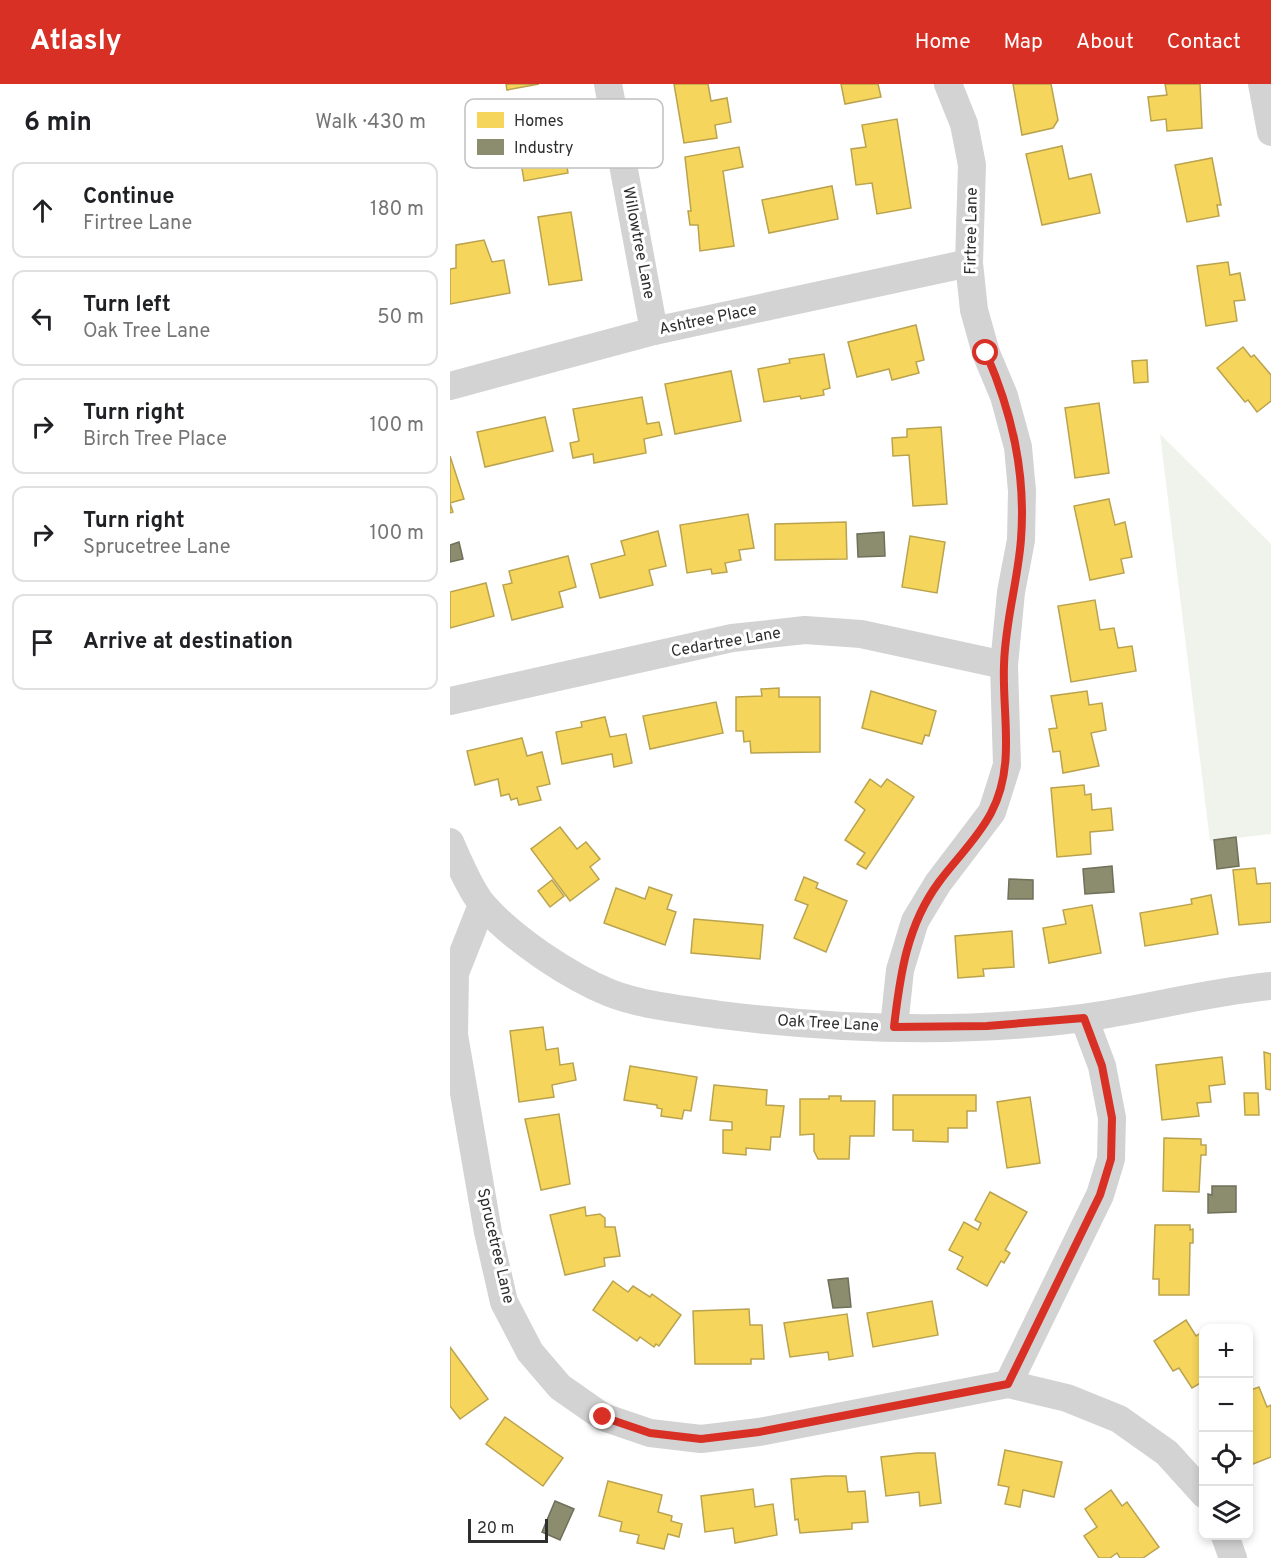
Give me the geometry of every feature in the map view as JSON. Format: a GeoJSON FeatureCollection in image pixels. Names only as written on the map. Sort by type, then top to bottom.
{"type":"FeatureCollection","features":[{"type":"Feature","properties":{"kind":"street","name":"Willowtree Lane"},"geometry":{"type":"LineString","coordinates":[[608,84],[611,99]]}},
{"type":"Feature","properties":{"kind":"street","name":"Firtree Lane"},"geometry":{"type":"LineString","coordinates":[[894,1027],[900,970],[915,921],[938,883],[992,812],[1007,765],[1004,665],[1011,592],[1021,540],[1022,491],[1018,447],[1004,396],[986,353],[974,310],[969,264],[972,165],[964,124],[948,84]]}},
{"type":"Feature","properties":{"kind":"street"},"geometry":{"type":"LineString","coordinates":[[1262,84],[1271,132]]}},
{"type":"Feature","properties":{"kind":"street","name":"Willowtree Lane"},"geometry":{"type":"LineString","coordinates":[[624,168],[654,331]]}},
{"type":"Feature","properties":{"kind":"street","name":"Ashtree Place"},"geometry":{"type":"LineString","coordinates":[[450,386],[654,331],[969,264]]}},
{"type":"Feature","properties":{"kind":"street","name":"Cedartree Lane"},"geometry":{"type":"LineString","coordinates":[[450,701],[732,638],[805,630],[861,634],[1004,665]]}},
{"type":"Feature","properties":{"kind":"street","name":"Oak Tree Lane"},"geometry":{"type":"LineString","coordinates":[[450,842],[482,905],[515,935],[562,967],[611,993],[678,1009],[835,1027],[987,1026],[1084,1018],[1232,990],[1271,986]]}},
{"type":"Feature","properties":{"kind":"street","name":"Sprucetree Lane"},"geometry":{"type":"LineString","coordinates":[[482,905],[455,973],[454,1035],[488,1232],[504,1302],[530,1352],[560,1387],[603,1417],[650,1433],[701,1439],[759,1432],[1008,1384],[1066,1398],[1119,1419],[1167,1454],[1199,1490]]}},
{"type":"Feature","properties":{"kind":"street"},"geometry":{"type":"LineString","coordinates":[[1008,1384],[1100,1195],[1111,1159],[1110,1108],[1102,1066],[1084,1018]]}},
{"type":"Feature","properties":{"kind":"street"},"geometry":{"type":"LineString","coordinates":[[1226,1540],[1233,1558]]}},
{"type":"Feature","properties":{"kind":"shaded area"},"geometry":{"type":"Polygon","coordinates":[[[1160,434],[1271,544],[1271,834],[1210,841],[1160,434]]]}},
{"type":"Feature","properties":{"kind":"building: Homes"},"geometry":{"type":"Polygon","coordinates":[[[506,84],[539,84],[507,90],[506,84]]]}},
{"type":"Feature","properties":{"kind":"building: Homes"},"geometry":{"type":"Polygon","coordinates":[[[674,84],[708,84],[711,101],[727,98],[731,122],[715,125],[717,138],[684,143],[674,84]]]}},
{"type":"Feature","properties":{"kind":"building: Homes"},"geometry":{"type":"Polygon","coordinates":[[[841,84],[878,84],[881,97],[845,104],[841,84]]]}},
{"type":"Feature","properties":{"kind":"building: Homes"},"geometry":{"type":"Polygon","coordinates":[[[1013,84],[1051,84],[1058,120],[1053,128],[1022,135],[1013,84]]]}},
{"type":"Feature","properties":{"kind":"building: Homes"},"geometry":{"type":"Polygon","coordinates":[[[1165,84],[1200,84],[1202,128],[1167,131],[1166,119],[1151,121],[1148,97],[1167,95],[1165,84]]]}},
{"type":"Feature","properties":{"kind":"building: Homes"},"geometry":{"type":"Polygon","coordinates":[[[897,119],[911,208],[877,214],[872,183],[856,185],[851,149],[866,147],[862,125],[897,119]]]}},
{"type":"Feature","properties":{"kind":"building: Homes"},"geometry":{"type":"Polygon","coordinates":[[[1062,146],[1069,179],[1091,174],[1100,213],[1042,225],[1026,154],[1062,146]]]}},
{"type":"Feature","properties":{"kind":"building: Homes"},"geometry":{"type":"Polygon","coordinates":[[[739,147],[743,167],[723,171],[734,246],[700,251],[698,225],[690,225],[688,211],[691,211],[685,157],[739,147]]]}},
{"type":"Feature","properties":{"kind":"building: Homes"},"geometry":{"type":"Polygon","coordinates":[[[1212,158],[1221,205],[1217,205],[1219,216],[1187,222],[1175,165],[1212,158]]]}},
{"type":"Feature","properties":{"kind":"building: Homes"},"geometry":{"type":"Polygon","coordinates":[[[522,168],[567,168],[568,173],[524,181],[522,168]]]}},
{"type":"Feature","properties":{"kind":"building: Homes"},"geometry":{"type":"Polygon","coordinates":[[[832,186],[838,219],[769,233],[762,200],[832,186]]]}},
{"type":"Feature","properties":{"kind":"building: Homes"},"geometry":{"type":"Polygon","coordinates":[[[571,212],[582,280],[549,285],[538,217],[571,212]]]}},
{"type":"Feature","properties":{"kind":"building: Homes"},"geometry":{"type":"Polygon","coordinates":[[[484,240],[492,262],[504,260],[510,293],[450,304],[450,269],[456,268],[456,245],[484,240]]]}},
{"type":"Feature","properties":{"kind":"building: Homes"},"geometry":{"type":"Polygon","coordinates":[[[1228,262],[1230,275],[1240,273],[1245,300],[1234,301],[1237,321],[1206,326],[1197,266],[1228,262]]]}},
{"type":"Feature","properties":{"kind":"building: Homes"},"geometry":{"type":"Polygon","coordinates":[[[916,325],[924,360],[916,362],[919,373],[892,380],[889,369],[857,377],[848,342],[916,325]]]}},
{"type":"Feature","properties":{"kind":"building: Homes"},"geometry":{"type":"Polygon","coordinates":[[[1243,347],[1251,357],[1254,355],[1271,375],[1271,401],[1257,412],[1248,400],[1245,402],[1217,368],[1243,347]]]}},
{"type":"Feature","properties":{"kind":"building: Homes"},"geometry":{"type":"Polygon","coordinates":[[[824,354],[830,388],[823,390],[824,395],[764,402],[758,369],[790,363],[789,359],[824,354]]]}},
{"type":"Feature","properties":{"kind":"building: Homes"},"geometry":{"type":"Polygon","coordinates":[[[1147,360],[1148,382],[1134,383],[1132,361],[1147,360]]]}},
{"type":"Feature","properties":{"kind":"building: Homes"},"geometry":{"type":"Polygon","coordinates":[[[731,371],[741,421],[675,434],[665,384],[731,371]]]}},
{"type":"Feature","properties":{"kind":"building: Homes"},"geometry":{"type":"Polygon","coordinates":[[[642,397],[647,424],[659,422],[662,435],[644,439],[646,453],[594,463],[593,454],[573,458],[570,443],[579,441],[573,409],[642,397]]]}},
{"type":"Feature","properties":{"kind":"building: Homes"},"geometry":{"type":"Polygon","coordinates":[[[1099,403],[1109,473],[1075,478],[1065,408],[1099,403]]]}},
{"type":"Feature","properties":{"kind":"building: Homes"},"geometry":{"type":"Polygon","coordinates":[[[545,417],[553,451],[485,467],[477,432],[545,417]]]}},
{"type":"Feature","properties":{"kind":"building: Homes"},"geometry":{"type":"Polygon","coordinates":[[[941,427],[947,504],[913,506],[909,455],[893,456],[892,438],[907,437],[907,429],[941,427]]]}},
{"type":"Feature","properties":{"kind":"building: Homes"},"geometry":{"type":"Polygon","coordinates":[[[450,456],[464,499],[450,503],[450,456]]]}},
{"type":"Feature","properties":{"kind":"building: Homes"},"geometry":{"type":"Polygon","coordinates":[[[1109,499],[1115,525],[1125,522],[1132,557],[1121,559],[1124,573],[1090,580],[1074,506],[1109,499]]]}},
{"type":"Feature","properties":{"kind":"building: Homes"},"geometry":{"type":"Polygon","coordinates":[[[748,514],[754,548],[739,550],[741,560],[725,563],[727,572],[712,574],[711,569],[687,573],[680,525],[748,514]]]}},
{"type":"Feature","properties":{"kind":"building: Homes"},"geometry":{"type":"Polygon","coordinates":[[[846,522],[847,559],[775,560],[775,524],[846,522]]]}},
{"type":"Feature","properties":{"kind":"building: Homes"},"geometry":{"type":"Polygon","coordinates":[[[658,531],[666,566],[649,570],[653,585],[600,598],[591,564],[625,555],[621,541],[658,531]]]}},
{"type":"Feature","properties":{"kind":"building: Homes"},"geometry":{"type":"Polygon","coordinates":[[[910,536],[945,542],[937,593],[902,587],[910,536]]]}},
{"type":"Feature","properties":{"kind":"building: Homes"},"geometry":{"type":"Polygon","coordinates":[[[568,556],[576,587],[559,592],[563,607],[512,620],[503,585],[512,583],[509,571],[568,556]]]}},
{"type":"Feature","properties":{"kind":"building: Homes"},"geometry":{"type":"Polygon","coordinates":[[[486,583],[494,616],[450,628],[450,592],[486,583]]]}},
{"type":"Feature","properties":{"kind":"building: Homes"},"geometry":{"type":"Polygon","coordinates":[[[1095,600],[1100,630],[1114,628],[1118,648],[1132,646],[1136,671],[1071,682],[1058,606],[1095,600]]]}},
{"type":"Feature","properties":{"kind":"building: Homes"},"geometry":{"type":"Polygon","coordinates":[[[779,688],[779,697],[820,697],[820,752],[751,753],[750,741],[744,742],[743,731],[736,731],[736,697],[762,696],[761,689],[779,688]]]}},
{"type":"Feature","properties":{"kind":"building: Homes"},"geometry":{"type":"Polygon","coordinates":[[[871,691],[936,711],[929,736],[925,735],[922,744],[862,728],[871,691]]]}},
{"type":"Feature","properties":{"kind":"building: Homes"},"geometry":{"type":"Polygon","coordinates":[[[1087,691],[1089,705],[1102,703],[1106,730],[1091,733],[1099,766],[1063,773],[1060,751],[1053,752],[1049,729],[1057,728],[1051,696],[1087,691]]]}},
{"type":"Feature","properties":{"kind":"building: Homes"},"geometry":{"type":"Polygon","coordinates":[[[716,702],[723,733],[650,749],[643,716],[716,702]]]}},
{"type":"Feature","properties":{"kind":"building: Homes"},"geometry":{"type":"Polygon","coordinates":[[[605,717],[610,737],[626,734],[632,763],[614,767],[612,754],[562,764],[556,732],[582,727],[581,722],[605,717]]]}},
{"type":"Feature","properties":{"kind":"building: Homes"},"geometry":{"type":"Polygon","coordinates":[[[522,738],[527,756],[542,752],[550,784],[537,787],[541,800],[519,805],[517,798],[511,800],[509,794],[501,796],[498,779],[475,785],[467,751],[522,738]]]}},
{"type":"Feature","properties":{"kind":"building: Homes"},"geometry":{"type":"Polygon","coordinates":[[[870,779],[881,787],[887,779],[914,797],[866,869],[857,864],[865,853],[845,840],[865,810],[855,802],[870,779]]]}},
{"type":"Feature","properties":{"kind":"building: Homes"},"geometry":{"type":"Polygon","coordinates":[[[1084,785],[1085,795],[1091,794],[1092,810],[1111,808],[1113,830],[1090,832],[1091,854],[1057,857],[1051,788],[1084,785]]]}},
{"type":"Feature","properties":{"kind":"building: Homes"},"geometry":{"type":"Polygon","coordinates":[[[560,827],[577,849],[586,842],[600,859],[590,867],[599,879],[570,901],[531,849],[560,827]]]}},
{"type":"Feature","properties":{"kind":"building: Homes"},"geometry":{"type":"Polygon","coordinates":[[[1255,868],[1257,884],[1271,883],[1271,922],[1239,925],[1233,870],[1255,868]]]}},
{"type":"Feature","properties":{"kind":"building: Homes"},"geometry":{"type":"Polygon","coordinates":[[[804,877],[818,883],[816,888],[847,901],[826,952],[794,938],[808,905],[795,900],[804,877]]]}},
{"type":"Feature","properties":{"kind":"building: Homes"},"geometry":{"type":"Polygon","coordinates":[[[552,880],[564,896],[550,907],[538,891],[552,880]]]}},
{"type":"Feature","properties":{"kind":"building: Homes"},"geometry":{"type":"Polygon","coordinates":[[[649,887],[672,895],[667,909],[676,912],[665,945],[604,923],[616,888],[645,899],[649,887]]]}},
{"type":"Feature","properties":{"kind":"building: Homes"},"geometry":{"type":"Polygon","coordinates":[[[1211,895],[1218,934],[1145,946],[1140,913],[1192,904],[1191,899],[1211,895]]]}},
{"type":"Feature","properties":{"kind":"building: Homes"},"geometry":{"type":"Polygon","coordinates":[[[1092,905],[1101,953],[1049,963],[1043,928],[1066,924],[1063,910],[1092,905]]]}},
{"type":"Feature","properties":{"kind":"building: Homes"},"geometry":{"type":"Polygon","coordinates":[[[694,919],[763,925],[760,959],[691,953],[694,919]]]}},
{"type":"Feature","properties":{"kind":"building: Homes"},"geometry":{"type":"Polygon","coordinates":[[[1012,931],[1014,967],[983,969],[984,976],[958,978],[955,936],[1012,931]]]}},
{"type":"Feature","properties":{"kind":"building: Homes"},"geometry":{"type":"Polygon","coordinates":[[[543,1027],[546,1050],[558,1048],[560,1065],[573,1063],[576,1080],[552,1085],[554,1097],[519,1102],[510,1031],[543,1027]]]}},
{"type":"Feature","properties":{"kind":"building: Homes"},"geometry":{"type":"Polygon","coordinates":[[[1264,1052],[1271,1054],[1271,1090],[1266,1089],[1264,1052]]]}},
{"type":"Feature","properties":{"kind":"building: Homes"},"geometry":{"type":"Polygon","coordinates":[[[1222,1057],[1225,1084],[1209,1086],[1211,1102],[1197,1103],[1199,1116],[1162,1120],[1156,1065],[1222,1057]]]}},
{"type":"Feature","properties":{"kind":"building: Homes"},"geometry":{"type":"Polygon","coordinates":[[[630,1066],[697,1077],[691,1111],[684,1110],[682,1119],[661,1116],[662,1109],[657,1108],[657,1105],[624,1100],[630,1066]]]}},
{"type":"Feature","properties":{"kind":"building: Homes"},"geometry":{"type":"Polygon","coordinates":[[[714,1085],[767,1090],[766,1105],[784,1106],[780,1137],[771,1137],[770,1150],[746,1148],[746,1155],[723,1153],[723,1130],[732,1130],[732,1122],[710,1120],[714,1085]]]}},
{"type":"Feature","properties":{"kind":"building: Homes"},"geometry":{"type":"Polygon","coordinates":[[[1244,1093],[1258,1093],[1259,1115],[1245,1115],[1244,1093]]]}},
{"type":"Feature","properties":{"kind":"building: Homes"},"geometry":{"type":"Polygon","coordinates":[[[893,1095],[976,1095],[976,1111],[967,1111],[967,1128],[948,1128],[948,1142],[913,1141],[913,1130],[893,1130],[893,1095]]]}},
{"type":"Feature","properties":{"kind":"building: Homes"},"geometry":{"type":"Polygon","coordinates":[[[829,1096],[841,1096],[841,1101],[875,1101],[874,1136],[850,1136],[849,1159],[818,1159],[814,1151],[814,1134],[800,1135],[800,1099],[829,1099],[829,1096]]]}},
{"type":"Feature","properties":{"kind":"building: Homes"},"geometry":{"type":"Polygon","coordinates":[[[1030,1097],[1040,1163],[1007,1168],[997,1102],[1030,1097]]]}},
{"type":"Feature","properties":{"kind":"building: Homes"},"geometry":{"type":"Polygon","coordinates":[[[559,1114],[570,1184],[541,1190],[525,1119],[559,1114]]]}},
{"type":"Feature","properties":{"kind":"building: Homes"},"geometry":{"type":"Polygon","coordinates":[[[1164,1138],[1201,1139],[1201,1145],[1206,1145],[1206,1155],[1201,1155],[1199,1192],[1163,1191],[1164,1138]]]}},
{"type":"Feature","properties":{"kind":"building: Homes"},"geometry":{"type":"Polygon","coordinates":[[[990,1192],[1027,1212],[1005,1250],[1010,1253],[1004,1263],[1001,1261],[987,1286],[957,1269],[963,1257],[949,1250],[964,1222],[978,1230],[981,1223],[975,1220],[990,1192]]]}},
{"type":"Feature","properties":{"kind":"building: Homes"},"geometry":{"type":"Polygon","coordinates":[[[585,1207],[586,1216],[600,1214],[605,1218],[605,1227],[615,1227],[620,1256],[604,1258],[605,1266],[565,1275],[550,1215],[585,1207]]]}},
{"type":"Feature","properties":{"kind":"building: Homes"},"geometry":{"type":"Polygon","coordinates":[[[1155,1225],[1190,1225],[1190,1230],[1193,1229],[1193,1243],[1190,1243],[1189,1295],[1159,1295],[1159,1279],[1153,1279],[1155,1225]]]}},
{"type":"Feature","properties":{"kind":"building: Homes"},"geometry":{"type":"Polygon","coordinates":[[[613,1281],[628,1292],[633,1286],[650,1297],[652,1294],[681,1315],[659,1346],[656,1344],[654,1347],[640,1337],[637,1341],[593,1310],[613,1281]]]}},
{"type":"Feature","properties":{"kind":"building: Homes"},"geometry":{"type":"Polygon","coordinates":[[[932,1301],[938,1335],[873,1347],[867,1313],[932,1301]]]}},
{"type":"Feature","properties":{"kind":"building: Homes"},"geometry":{"type":"Polygon","coordinates":[[[749,1309],[750,1325],[762,1325],[764,1359],[751,1359],[751,1364],[695,1364],[693,1311],[749,1309]]]}},
{"type":"Feature","properties":{"kind":"building: Homes"},"geometry":{"type":"Polygon","coordinates":[[[847,1314],[853,1356],[829,1360],[828,1352],[790,1357],[784,1323],[847,1314]]]}},
{"type":"Feature","properties":{"kind":"building: Homes"},"geometry":{"type":"Polygon","coordinates":[[[1186,1320],[1196,1336],[1199,1334],[1199,1384],[1192,1388],[1179,1368],[1173,1371],[1154,1341],[1186,1320]]]}},
{"type":"Feature","properties":{"kind":"building: Homes"},"geometry":{"type":"Polygon","coordinates":[[[450,1347],[488,1399],[460,1419],[450,1406],[450,1347]]]}},
{"type":"Feature","properties":{"kind":"building: Homes"},"geometry":{"type":"Polygon","coordinates":[[[1259,1387],[1267,1407],[1271,1405],[1271,1457],[1253,1464],[1253,1432],[1253,1389],[1259,1387]]]}},
{"type":"Feature","properties":{"kind":"building: Homes"},"geometry":{"type":"Polygon","coordinates":[[[505,1417],[563,1458],[543,1486],[486,1444],[505,1417]]]}},
{"type":"Feature","properties":{"kind":"building: Homes"},"geometry":{"type":"Polygon","coordinates":[[[1005,1450],[1062,1462],[1054,1497],[1023,1490],[1020,1507],[1005,1504],[1009,1487],[998,1485],[1005,1450]]]}},
{"type":"Feature","properties":{"kind":"building: Homes"},"geometry":{"type":"Polygon","coordinates":[[[935,1453],[941,1503],[920,1506],[919,1492],[886,1496],[881,1457],[935,1453]]]}},
{"type":"Feature","properties":{"kind":"building: Homes"},"geometry":{"type":"Polygon","coordinates":[[[846,1476],[848,1492],[865,1491],[868,1522],[852,1523],[852,1529],[800,1533],[798,1519],[795,1520],[791,1479],[846,1476]]]}},
{"type":"Feature","properties":{"kind":"building: Homes"},"geometry":{"type":"Polygon","coordinates":[[[608,1481],[662,1495],[658,1512],[672,1516],[671,1521],[682,1524],[679,1537],[668,1534],[664,1549],[637,1543],[639,1535],[620,1531],[622,1522],[599,1516],[608,1481]]]}},
{"type":"Feature","properties":{"kind":"building: Homes"},"geometry":{"type":"Polygon","coordinates":[[[753,1489],[755,1507],[773,1504],[777,1535],[735,1543],[733,1528],[705,1532],[701,1496],[753,1489]]]}},
{"type":"Feature","properties":{"kind":"building: Homes"},"geometry":{"type":"Polygon","coordinates":[[[1111,1490],[1122,1506],[1127,1502],[1159,1547],[1143,1558],[1120,1558],[1117,1553],[1110,1558],[1099,1558],[1084,1536],[1097,1527],[1085,1509],[1111,1490]]]}},
{"type":"Feature","properties":{"kind":"building: Industry"},"geometry":{"type":"Polygon","coordinates":[[[884,532],[885,556],[858,557],[857,534],[884,532]]]}},
{"type":"Feature","properties":{"kind":"building: Industry"},"geometry":{"type":"Polygon","coordinates":[[[459,542],[463,559],[450,562],[450,545],[459,542]]]}},
{"type":"Feature","properties":{"kind":"building: Industry"},"geometry":{"type":"Polygon","coordinates":[[[1236,837],[1239,866],[1217,869],[1214,840],[1236,837]]]}},
{"type":"Feature","properties":{"kind":"building: Industry"},"geometry":{"type":"Polygon","coordinates":[[[1112,866],[1114,892],[1085,894],[1083,869],[1112,866]]]}},
{"type":"Feature","properties":{"kind":"building: Industry"},"geometry":{"type":"Polygon","coordinates":[[[1009,879],[1033,880],[1033,899],[1008,899],[1009,879]]]}},
{"type":"Feature","properties":{"kind":"building: Industry"},"geometry":{"type":"Polygon","coordinates":[[[1212,1186],[1236,1186],[1236,1212],[1208,1213],[1208,1194],[1212,1195],[1212,1186]]]}},
{"type":"Feature","properties":{"kind":"building: Industry"},"geometry":{"type":"Polygon","coordinates":[[[848,1278],[851,1307],[833,1308],[828,1280],[848,1278]]]}},
{"type":"Feature","properties":{"kind":"building: Industry"},"geometry":{"type":"Polygon","coordinates":[[[555,1501],[574,1509],[560,1540],[542,1532],[555,1501]]]}},
{"type":"Feature","properties":{"kind":"route"},"geometry":{"type":"LineString","coordinates":[[603,1417],[650,1433],[701,1439],[759,1432],[1008,1384],[1100,1195],[1111,1159],[1112,1118],[1102,1066],[1084,1018],[987,1026],[894,1027],[900,970],[915,921],[938,883],[992,812],[1007,765],[1004,665],[1011,592],[1021,540],[1022,491],[1018,447],[1004,396],[986,353]]}}]}
